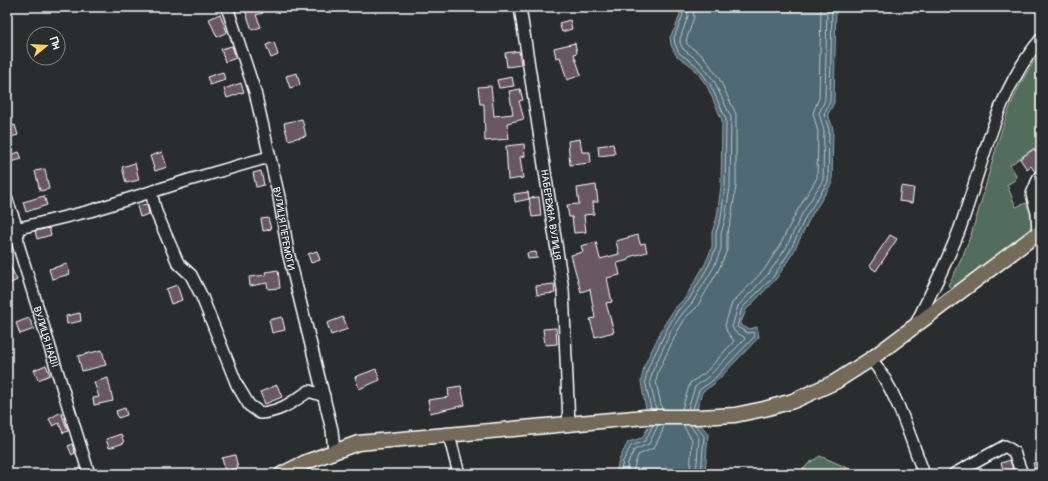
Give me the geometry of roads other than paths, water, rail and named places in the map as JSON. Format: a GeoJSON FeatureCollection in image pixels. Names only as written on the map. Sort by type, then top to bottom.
{"type":"FeatureCollection","features":[{"type":"Feature","properties":{"kind":"main road"},"geometry":{"type":"LineString","coordinates":[[282,474],[334,451],[370,442],[645,417],[735,415],[793,401],[835,382],[871,359],[1039,232]]}},
{"type":"Feature","properties":{"kind":"street","name":"ВУЛИЦЯ ПЕРЕМОГИ"},"geometry":{"type":"LineString","coordinates":[[227,7],[255,92],[288,252],[332,430],[334,451]]}},
{"type":"Feature","properties":{"kind":"street","name":"НАБЕРЕЖНА ВУЛИЦЯ"},"geometry":{"type":"LineString","coordinates":[[520,7],[563,290],[569,424]]}},
{"type":"Feature","properties":{"kind":"street"},"geometry":{"type":"LineString","coordinates":[[915,325],[949,257],[1004,101],[1018,69],[1041,39]]}},
{"type":"Feature","properties":{"kind":"street"},"geometry":{"type":"LineString","coordinates":[[12,230],[90,211],[269,157]]}},
{"type":"Feature","properties":{"kind":"street"},"geometry":{"type":"LineString","coordinates":[[1039,177],[1032,194],[1037,213],[1039,232]]}},
{"type":"Feature","properties":{"kind":"street"},"geometry":{"type":"LineString","coordinates":[[151,192],[156,212],[178,263],[191,275],[202,297],[237,385],[249,405],[260,413],[274,412],[293,402],[309,391],[324,396]]}},
{"type":"Feature","properties":{"kind":"street","name":"ВУЛИЦЯ НАДІЇ"},"geometry":{"type":"LineString","coordinates":[[7,200],[12,230],[18,244],[89,474]]}},
{"type":"Feature","properties":{"kind":"street"},"geometry":{"type":"LineString","coordinates":[[871,359],[882,372],[894,397],[924,474]]}},
{"type":"Feature","properties":{"kind":"street"},"geometry":{"type":"LineString","coordinates":[[449,435],[459,474]]}},
{"type":"Feature","properties":{"kind":"street"},"geometry":{"type":"LineString","coordinates":[[954,474],[1005,446],[1014,452],[1022,474]]}},
{"type":"Feature","properties":{"kind":"water"},"geometry":{"type":"Polygon","coordinates":[[[678,7],[836,7],[834,103],[828,114],[833,129],[832,183],[810,218],[793,253],[776,279],[746,310],[740,325],[749,329],[757,327],[759,337],[714,384],[702,392],[697,409],[698,421],[708,434],[705,474],[616,474],[619,460],[628,442],[642,438],[649,426],[641,382],[644,366],[664,325],[675,308],[685,298],[705,264],[712,247],[712,232],[717,217],[721,186],[722,120],[707,86],[693,67],[676,55],[671,45],[670,37],[680,14],[678,7]]]}}]}
